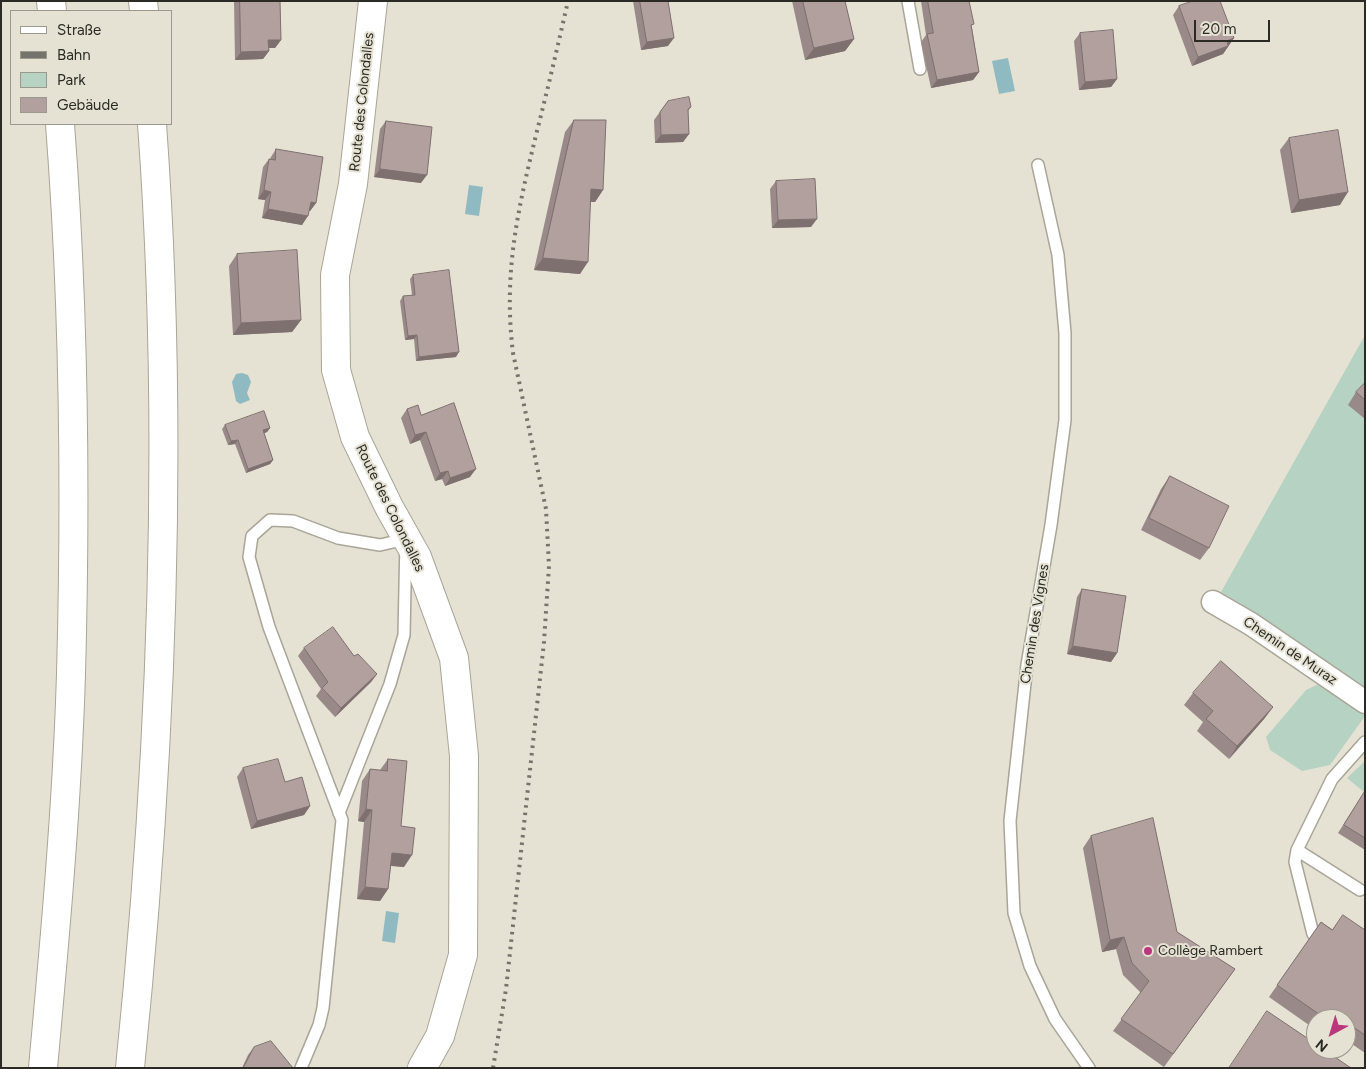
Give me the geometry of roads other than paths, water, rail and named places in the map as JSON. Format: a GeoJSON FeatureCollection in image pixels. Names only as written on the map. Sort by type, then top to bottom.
{"type":"FeatureCollection","features":[{"type":"Feature","properties":{"kind":"main road","name":"Route des Colondalles"},"geometry":{"type":"LineString","coordinates":[[373,1],[353,184],[335,275],[336,370],[355,438],[417,556],[454,658],[464,756],[463,956],[440,1036],[422,1068]]}},
{"type":"Feature","properties":{"kind":"main road"},"geometry":{"type":"LineString","coordinates":[[44,1068],[56,929],[71,677],[73,547],[71,397],[68,274],[60,125]]}},
{"type":"Feature","properties":{"kind":"main road"},"geometry":{"type":"LineString","coordinates":[[130,1068],[153,807],[160,681],[163,546],[160,272],[152,125]]}},
{"type":"Feature","properties":{"kind":"street","name":"Chemin de Muraz"},"geometry":{"type":"LineString","coordinates":[[1213,602],[1251,624],[1365,702]]}},
{"type":"Feature","properties":{"kind":"lane"},"geometry":{"type":"LineString","coordinates":[[908,1],[920,69]]}},
{"type":"Feature","properties":{"kind":"lane","name":"Chemin des Vignes"},"geometry":{"type":"LineString","coordinates":[[1038,165],[1058,255],[1065,332],[1065,420],[1051,526],[1027,665],[1010,822],[1014,913],[1030,966],[1055,1018],[1089,1068]]}},
{"type":"Feature","properties":{"kind":"lane"},"geometry":{"type":"LineString","coordinates":[[301,1068],[319,1025],[323,1008],[342,820],[339,813],[269,627],[249,558],[252,536],[270,520],[293,521],[338,538],[380,545],[406,538],[404,635],[390,684],[339,813]]}},
{"type":"Feature","properties":{"kind":"lane"},"geometry":{"type":"LineString","coordinates":[[1313,934],[1295,862],[1297,850],[1332,779],[1365,742]]}},
{"type":"Feature","properties":{"kind":"lane"},"geometry":{"type":"LineString","coordinates":[[1297,850],[1360,890]]}},
{"type":"Feature","properties":{"kind":"water"},"geometry":{"type":"Polygon","coordinates":[[[1008,58],[1015,91],[999,94],[992,61],[1008,58]]]}},
{"type":"Feature","properties":{"kind":"water"},"geometry":{"type":"Polygon","coordinates":[[[469,185],[483,187],[479,216],[465,214],[469,185]]]}},
{"type":"Feature","properties":{"kind":"water"},"geometry":{"type":"Polygon","coordinates":[[[236,374],[248,375],[251,382],[247,393],[250,400],[240,404],[236,401],[232,382],[236,374]]]}},
{"type":"Feature","properties":{"kind":"water"},"geometry":{"type":"Polygon","coordinates":[[[386,911],[399,913],[395,943],[382,941],[386,911]]]}},
{"type":"Feature","properties":{"kind":"railway"},"geometry":{"type":"LineString","coordinates":[[493,1068],[506,989],[544,642],[549,566],[546,509],[513,353],[510,323],[511,268],[518,214],[568,1]]}},
{"type":"Feature","properties":{"kind":"place","name":"Collège Rambert"},"geometry":{"type":"Point","coordinates":[1148,951]}}]}
